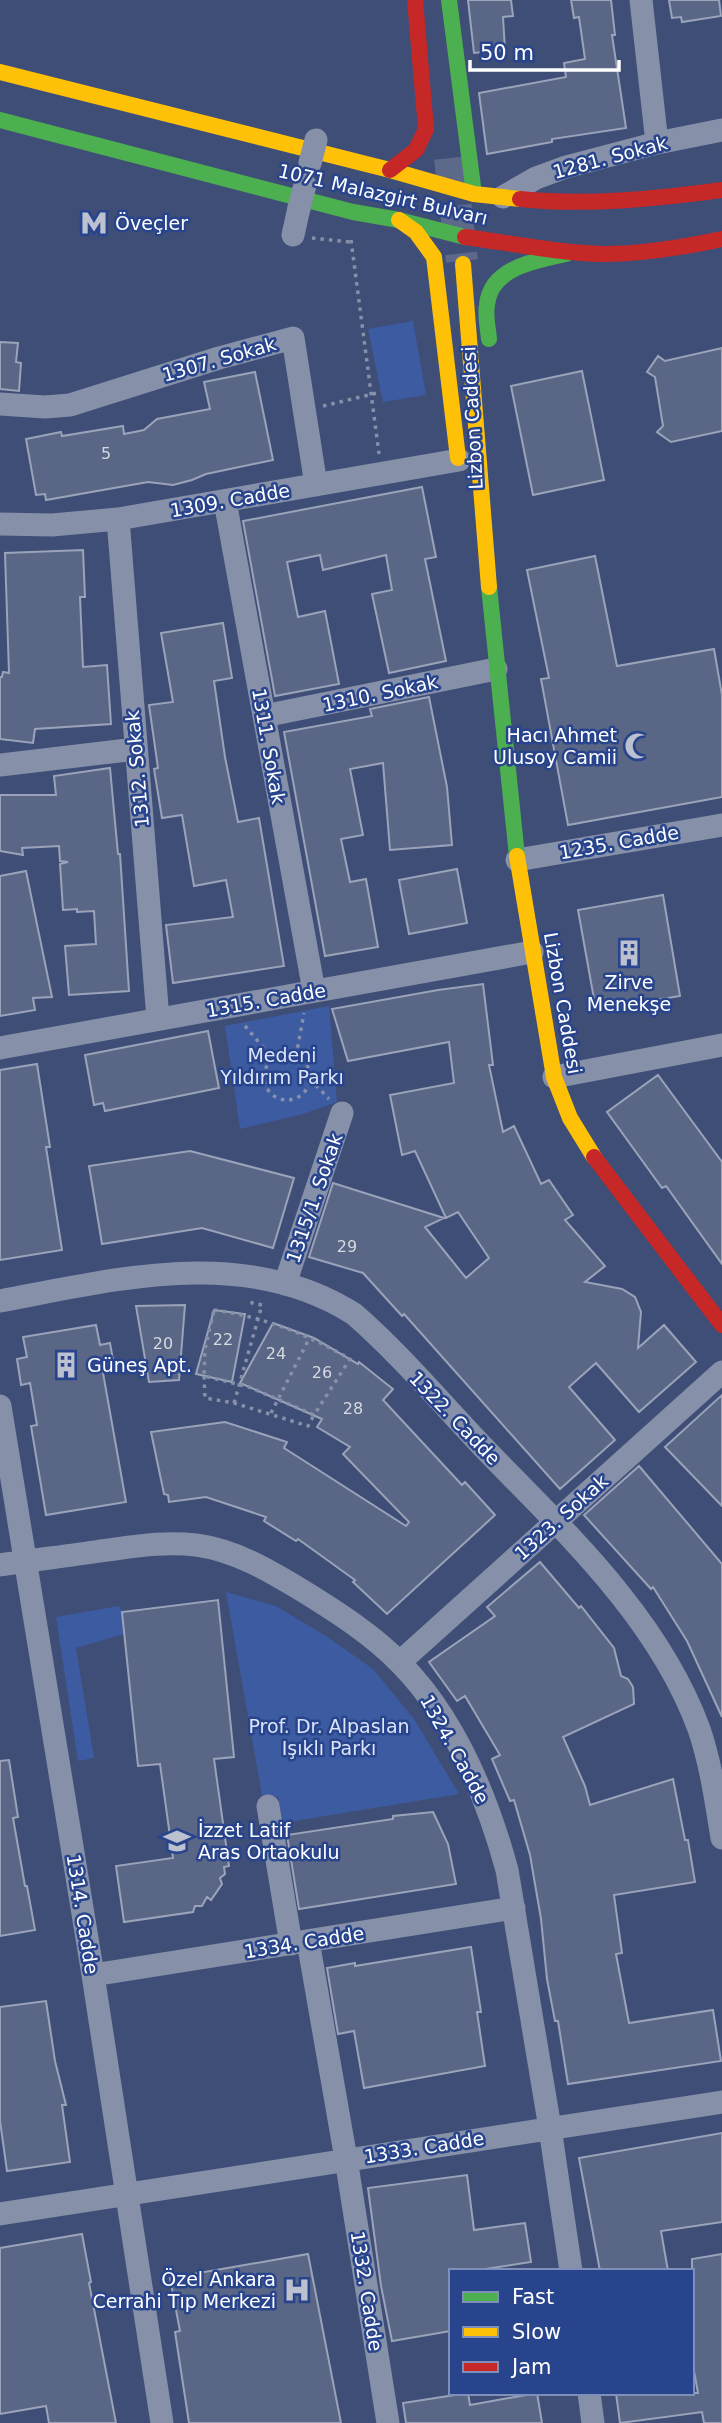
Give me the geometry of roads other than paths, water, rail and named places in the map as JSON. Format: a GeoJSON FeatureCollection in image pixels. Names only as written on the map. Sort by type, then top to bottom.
{"type":"FeatureCollection","features":[{"type":"Feature","properties":{"kind":"main road"},"geometry":{"type":"LineString","coordinates":[[390,170],[416,150],[426,129],[415,0]]}},
{"type":"Feature","properties":{"kind":"main road"},"geometry":{"type":"LineString","coordinates":[[434,0],[440,52]]}},
{"type":"Feature","properties":{"kind":"main road"},"geometry":{"type":"LineString","coordinates":[[449,0],[474,194]]}},
{"type":"Feature","properties":{"kind":"main road","name":"1071 Malazgirt Bulvarı"},"geometry":{"type":"LineString","coordinates":[[0,62],[73,89]]}},
{"type":"Feature","properties":{"kind":"main road","name":"1071 Malazgirt Bulvarı"},"geometry":{"type":"LineString","coordinates":[[0,72],[390,170],[474,194],[550,202],[619,201],[722,190]]}},
{"type":"Feature","properties":{"kind":"main road","name":"1071 Malazgirt Bulvarı"},"geometry":{"type":"LineString","coordinates":[[0,123],[40,130],[353,212],[399,220],[453,235],[606,254],[682,247],[722,239]]}},
{"type":"Feature","properties":{"kind":"main road","name":"Lizbon Caddesi"},"geometry":{"type":"LineString","coordinates":[[399,220],[416,232],[434,257],[460,467]]}},
{"type":"Feature","properties":{"kind":"main road","name":"Lizbon Caddesi"},"geometry":{"type":"LineString","coordinates":[[490,355],[487,299],[498,279],[528,261],[574,252]]}},
{"type":"Feature","properties":{"kind":"main road","name":"Lizbon Caddesi"},"geometry":{"type":"LineString","coordinates":[[463,264],[496,669],[517,860],[554,1077],[570,1114],[613,1185],[722,1325]]}},
{"type":"Feature","properties":{"kind":"main road","name":"Lizbon Caddesi"},"geometry":{"type":"LineString","coordinates":[[495,638],[500,551],[497,481]]}},
{"type":"Feature","properties":{"kind":"main road","name":"Lizbon Caddesi"},"geometry":{"type":"LineString","coordinates":[[469,542],[495,638]]}},
{"type":"Feature","properties":{"kind":"street"},"geometry":{"type":"LineString","coordinates":[[641,0],[657,143]]}},
{"type":"Feature","properties":{"kind":"street","name":"1281. Sokak"},"geometry":{"type":"LineString","coordinates":[[503,197],[536,178],[566,167],[657,143],[722,130]]}},
{"type":"Feature","properties":{"kind":"street"},"geometry":{"type":"LineString","coordinates":[[293,235],[317,135]]}},
{"type":"Feature","properties":{"kind":"street","name":"1307. Sokak"},"geometry":{"type":"LineString","coordinates":[[0,404],[45,407],[70,405],[219,358],[293,338],[316,485]]}},
{"type":"Feature","properties":{"kind":"street","name":"1309. Cadde"},"geometry":{"type":"LineString","coordinates":[[0,524],[52,525],[118,519],[381,473],[460,467]]}},
{"type":"Feature","properties":{"kind":"street","name":"1311. Sokak"},"geometry":{"type":"LineString","coordinates":[[225,500],[311,992]]}},
{"type":"Feature","properties":{"kind":"street","name":"1312. Sokak"},"geometry":{"type":"LineString","coordinates":[[118,519],[158,1019]]}},
{"type":"Feature","properties":{"kind":"street","name":"1310. Sokak"},"geometry":{"type":"LineString","coordinates":[[264,716],[496,669]]}},
{"type":"Feature","properties":{"kind":"street"},"geometry":{"type":"LineString","coordinates":[[0,765],[135,748]]}},
{"type":"Feature","properties":{"kind":"street","name":"1235. Cadde"},"geometry":{"type":"LineString","coordinates":[[517,860],[722,825]]}},
{"type":"Feature","properties":{"kind":"street","name":"1315. Cadde"},"geometry":{"type":"LineString","coordinates":[[0,1048],[532,952]]}},
{"type":"Feature","properties":{"kind":"street"},"geometry":{"type":"LineString","coordinates":[[554,1077],[722,1045]]}},
{"type":"Feature","properties":{"kind":"street","name":"1315/1. Sokak"},"geometry":{"type":"LineString","coordinates":[[285,1284],[342,1113]]}},
{"type":"Feature","properties":{"kind":"street","name":"1322. Cadde"},"geometry":{"type":"LineString","coordinates":[[0,1301],[160,1273],[213,1273],[285,1284],[326,1298],[348,1310],[364,1323],[555,1522],[639,1619],[673,1673],[699,1729],[722,1838]]}},
{"type":"Feature","properties":{"kind":"street","name":"1323. Sokak"},"geometry":{"type":"LineString","coordinates":[[400,1662],[722,1372]]}},
{"type":"Feature","properties":{"kind":"street","name":"1314. Cadde"},"geometry":{"type":"LineString","coordinates":[[0,1406],[93,1975],[162,2423]]}},
{"type":"Feature","properties":{"kind":"street","name":"1324. Cadde"},"geometry":{"type":"LineString","coordinates":[[0,1565],[154,1545],[182,1544],[211,1548],[240,1557],[285,1580],[344,1617],[400,1662],[420,1685],[440,1714],[479,1787],[499,1842],[514,1908],[571,2269]]}},
{"type":"Feature","properties":{"kind":"street","name":"1332. Cadde"},"geometry":{"type":"LineString","coordinates":[[268,1806],[346,2159],[388,2423]]}},
{"type":"Feature","properties":{"kind":"street","name":"1334. Cadde"},"geometry":{"type":"LineString","coordinates":[[93,1975],[514,1908]]}},
{"type":"Feature","properties":{"kind":"street","name":"1333. Cadde"},"geometry":{"type":"LineString","coordinates":[[0,2214],[722,2102]]}},
{"type":"Feature","properties":{"kind":"street"},"geometry":{"type":"LineString","coordinates":[[589,2395],[593,2423]]}},
{"type":"Feature","properties":{"kind":"tunnel"},"geometry":{"type":"LineString","coordinates":[[450,158],[462,261]]}},
{"type":"Feature","properties":{"kind":"place","name":"Öveçler"},"geometry":{"type":"Point","coordinates":[94,223]}},
{"type":"Feature","properties":{"kind":"place","name":"Hacı Ahmet Ulusoy Camii"},"geometry":{"type":"Point","coordinates":[638,746]}},
{"type":"Feature","properties":{"kind":"place","name":"Zirve Menekşe"},"geometry":{"type":"Point","coordinates":[629,953]}},
{"type":"Feature","properties":{"kind":"place","name":"Güneş Apt."},"geometry":{"type":"Point","coordinates":[66,1365]}},
{"type":"Feature","properties":{"kind":"place","name":"İzzet Latif Aras Ortaokulu"},"geometry":{"type":"Point","coordinates":[177,1841]}},
{"type":"Feature","properties":{"kind":"place","name":"Özel Ankara Cerrahi Tıp Merkezi"},"geometry":{"type":"Point","coordinates":[297,2290]}},
{"type":"Feature","properties":{"kind":"park label","name":"Medeni Yıldırım Parkı"},"geometry":{"type":"Point","coordinates":[282,1066]}},
{"type":"Feature","properties":{"kind":"park label","name":"Prof. Dr. Alpaslan Işıklı Parkı"},"geometry":{"type":"Point","coordinates":[329,1737]}}]}
